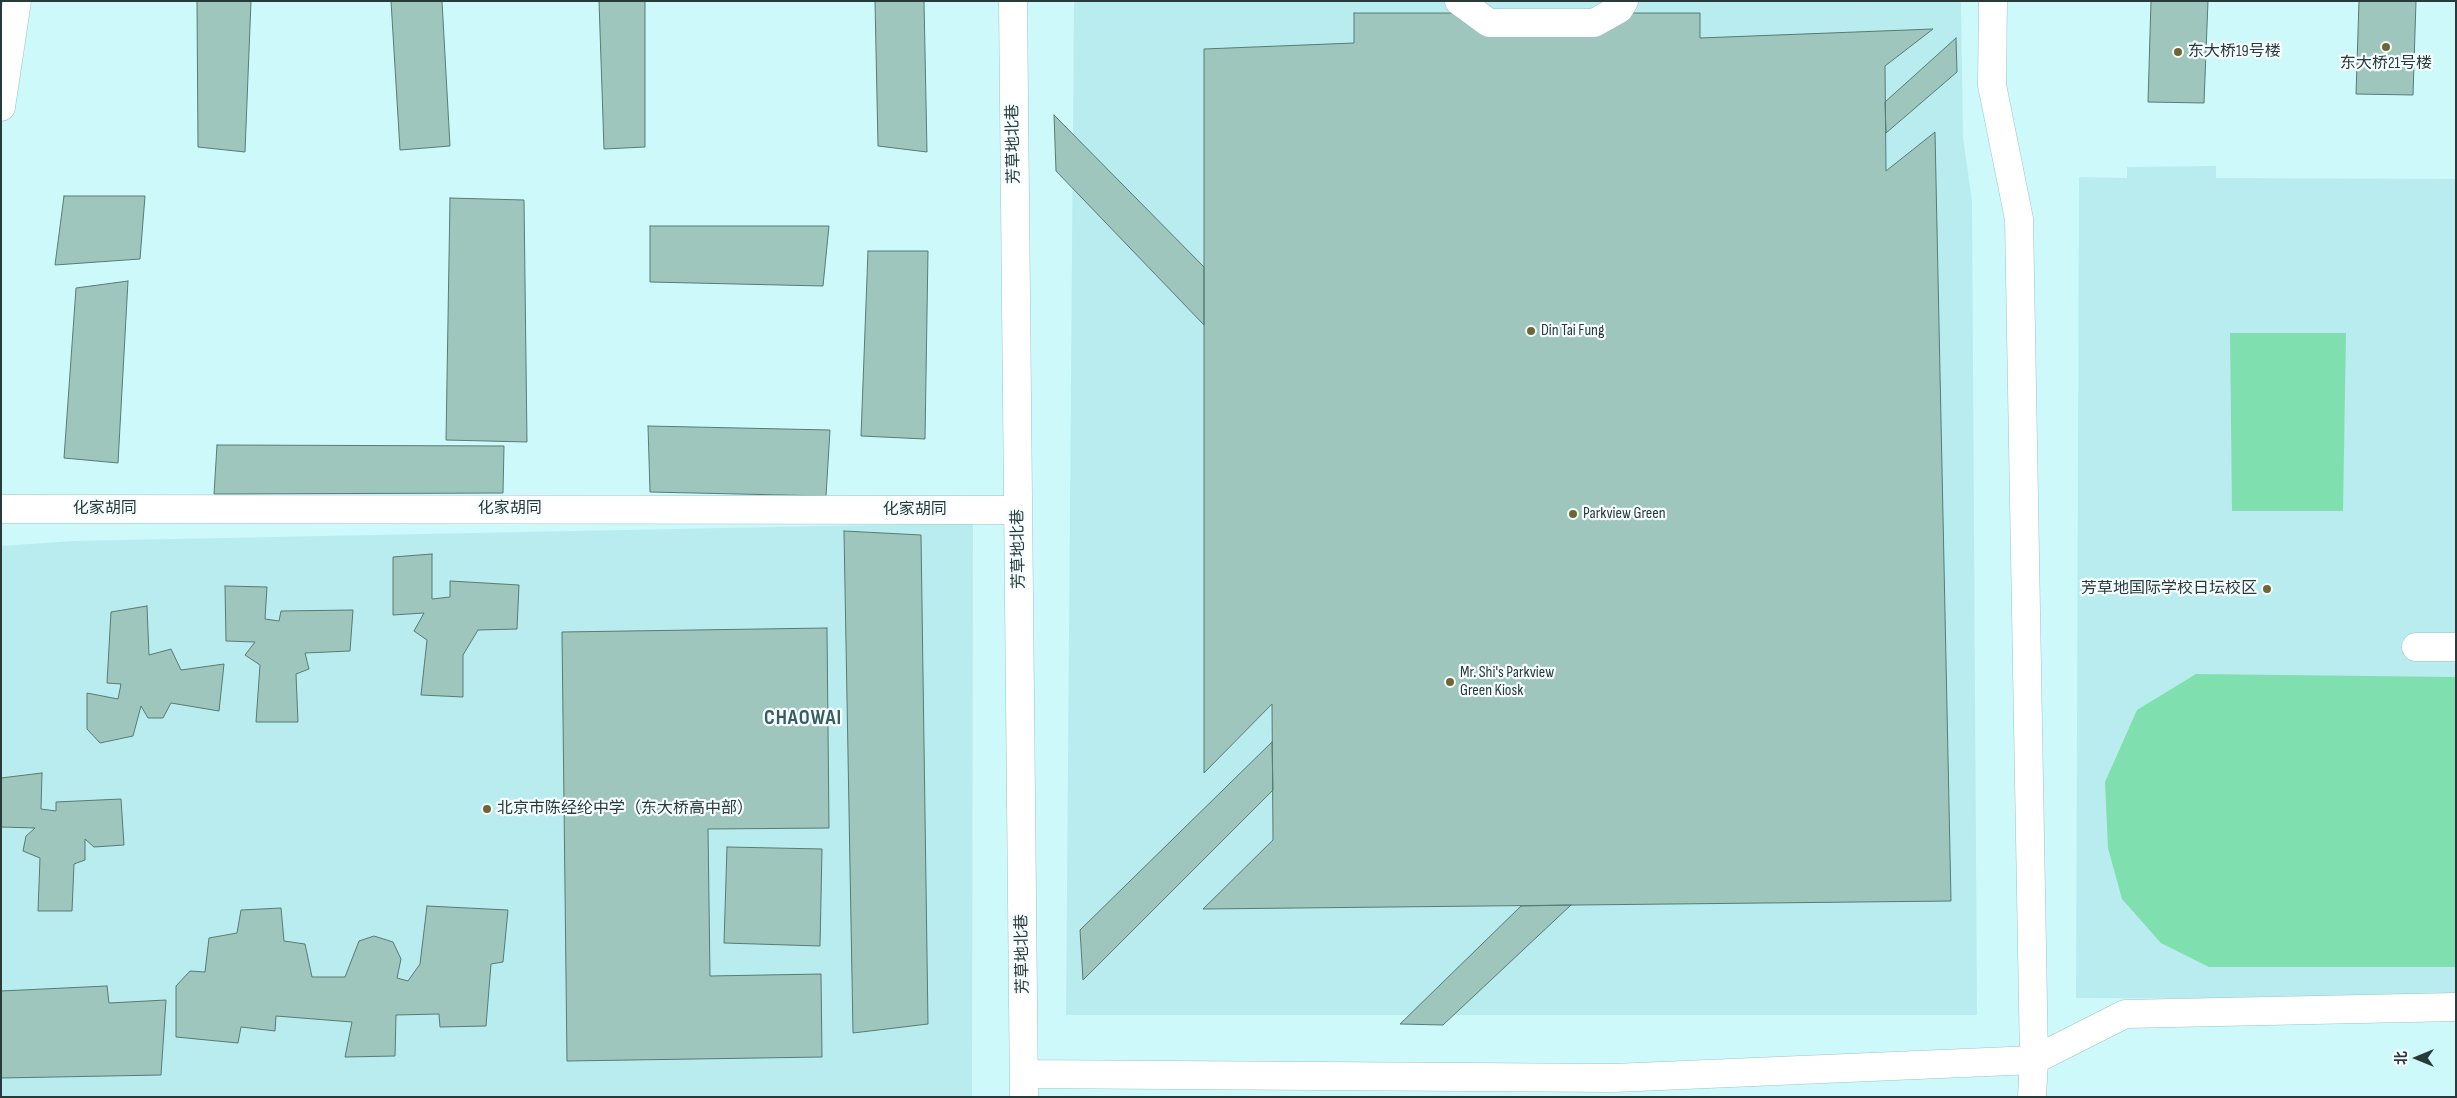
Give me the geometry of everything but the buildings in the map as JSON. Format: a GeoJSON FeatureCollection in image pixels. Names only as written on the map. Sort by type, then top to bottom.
{"type":"FeatureCollection","features":[{"type":"Feature","properties":{"kind":"street"},"geometry":{"type":"LineString","coordinates":[[1,107],[17,1]]}},
{"type":"Feature","properties":{"kind":"street","name":"芳草地北巷"},"geometry":{"type":"LineString","coordinates":[[1012,1],[1024,1085]]}},
{"type":"Feature","properties":{"kind":"street"},"geometry":{"type":"LineString","coordinates":[[1459,1],[1489,22],[1594,22],[1619,9],[1624,1]]}},
{"type":"Feature","properties":{"kind":"street"},"geometry":{"type":"LineString","coordinates":[[1993,1],[1992,85],[2019,219],[2034,1060],[2032,1097]]}},
{"type":"Feature","properties":{"kind":"street","name":"化家胡同"},"geometry":{"type":"LineString","coordinates":[[1,509],[1018,510]]}},
{"type":"Feature","properties":{"kind":"street"},"geometry":{"type":"LineString","coordinates":[[2416,647],[2456,647]]}},
{"type":"Feature","properties":{"kind":"street"},"geometry":{"type":"LineString","coordinates":[[1024,1085],[1613,1087],[2034,1060],[2125,1014],[2456,1007]]}},
{"type":"Feature","properties":{"kind":"shaded area","name":"Parkview Green"},"geometry":{"type":"Polygon","coordinates":[[[1074,1],[1961,1],[1963,137],[1972,201],[1977,1015],[1066,1015],[1074,1]]]}},
{"type":"Feature","properties":{"kind":"shaded area","name":"芳草地国际学校日坛校区"},"geometry":{"type":"Polygon","coordinates":[[[2216,166],[2216,178],[2456,179],[2456,1000],[2076,998],[2079,177],[2127,178],[2127,167],[2216,166]]]}},
{"type":"Feature","properties":{"kind":"shaded area","name":"北京市陈经纶中学（东大桥高中部）"},"geometry":{"type":"Polygon","coordinates":[[[973,523],[972,1097],[1,1097],[1,546],[73,541],[973,523]]]}},
{"type":"Feature","properties":{"kind":"green space"},"geometry":{"type":"Polygon","coordinates":[[[2230,333],[2346,333],[2343,511],[2232,511],[2230,333]]]}},
{"type":"Feature","properties":{"kind":"green space"},"geometry":{"type":"Polygon","coordinates":[[[2196,674],[2456,677],[2456,967],[2209,967],[2161,943],[2122,899],[2108,848],[2105,782],[2137,710],[2196,674]]]}},
{"type":"Feature","properties":{"kind":"place","name":"东大桥21号楼"},"geometry":{"type":"Point","coordinates":[2386,47]}},
{"type":"Feature","properties":{"kind":"place","name":"东大桥19号楼"},"geometry":{"type":"Point","coordinates":[2178,52]}},
{"type":"Feature","properties":{"kind":"place","name":"Din Tai Fung"},"geometry":{"type":"Point","coordinates":[1531,331]}},
{"type":"Feature","properties":{"kind":"place","name":"Parkview Green"},"geometry":{"type":"Point","coordinates":[1573,514]}},
{"type":"Feature","properties":{"kind":"place","name":"芳草地国际学校日坛校区"},"geometry":{"type":"Point","coordinates":[2267,589]}},
{"type":"Feature","properties":{"kind":"place","name":"Mr. Shi's Parkview Green Kiosk"},"geometry":{"type":"Point","coordinates":[1450,682]}},
{"type":"Feature","properties":{"kind":"place","name":"北京市陈经纶中学（东大桥高中部）"},"geometry":{"type":"Point","coordinates":[487,809]}},
{"type":"Feature","properties":{"kind":"district","name":"CHAOWAI"},"geometry":{"type":"Point","coordinates":[803,719]}}]}
